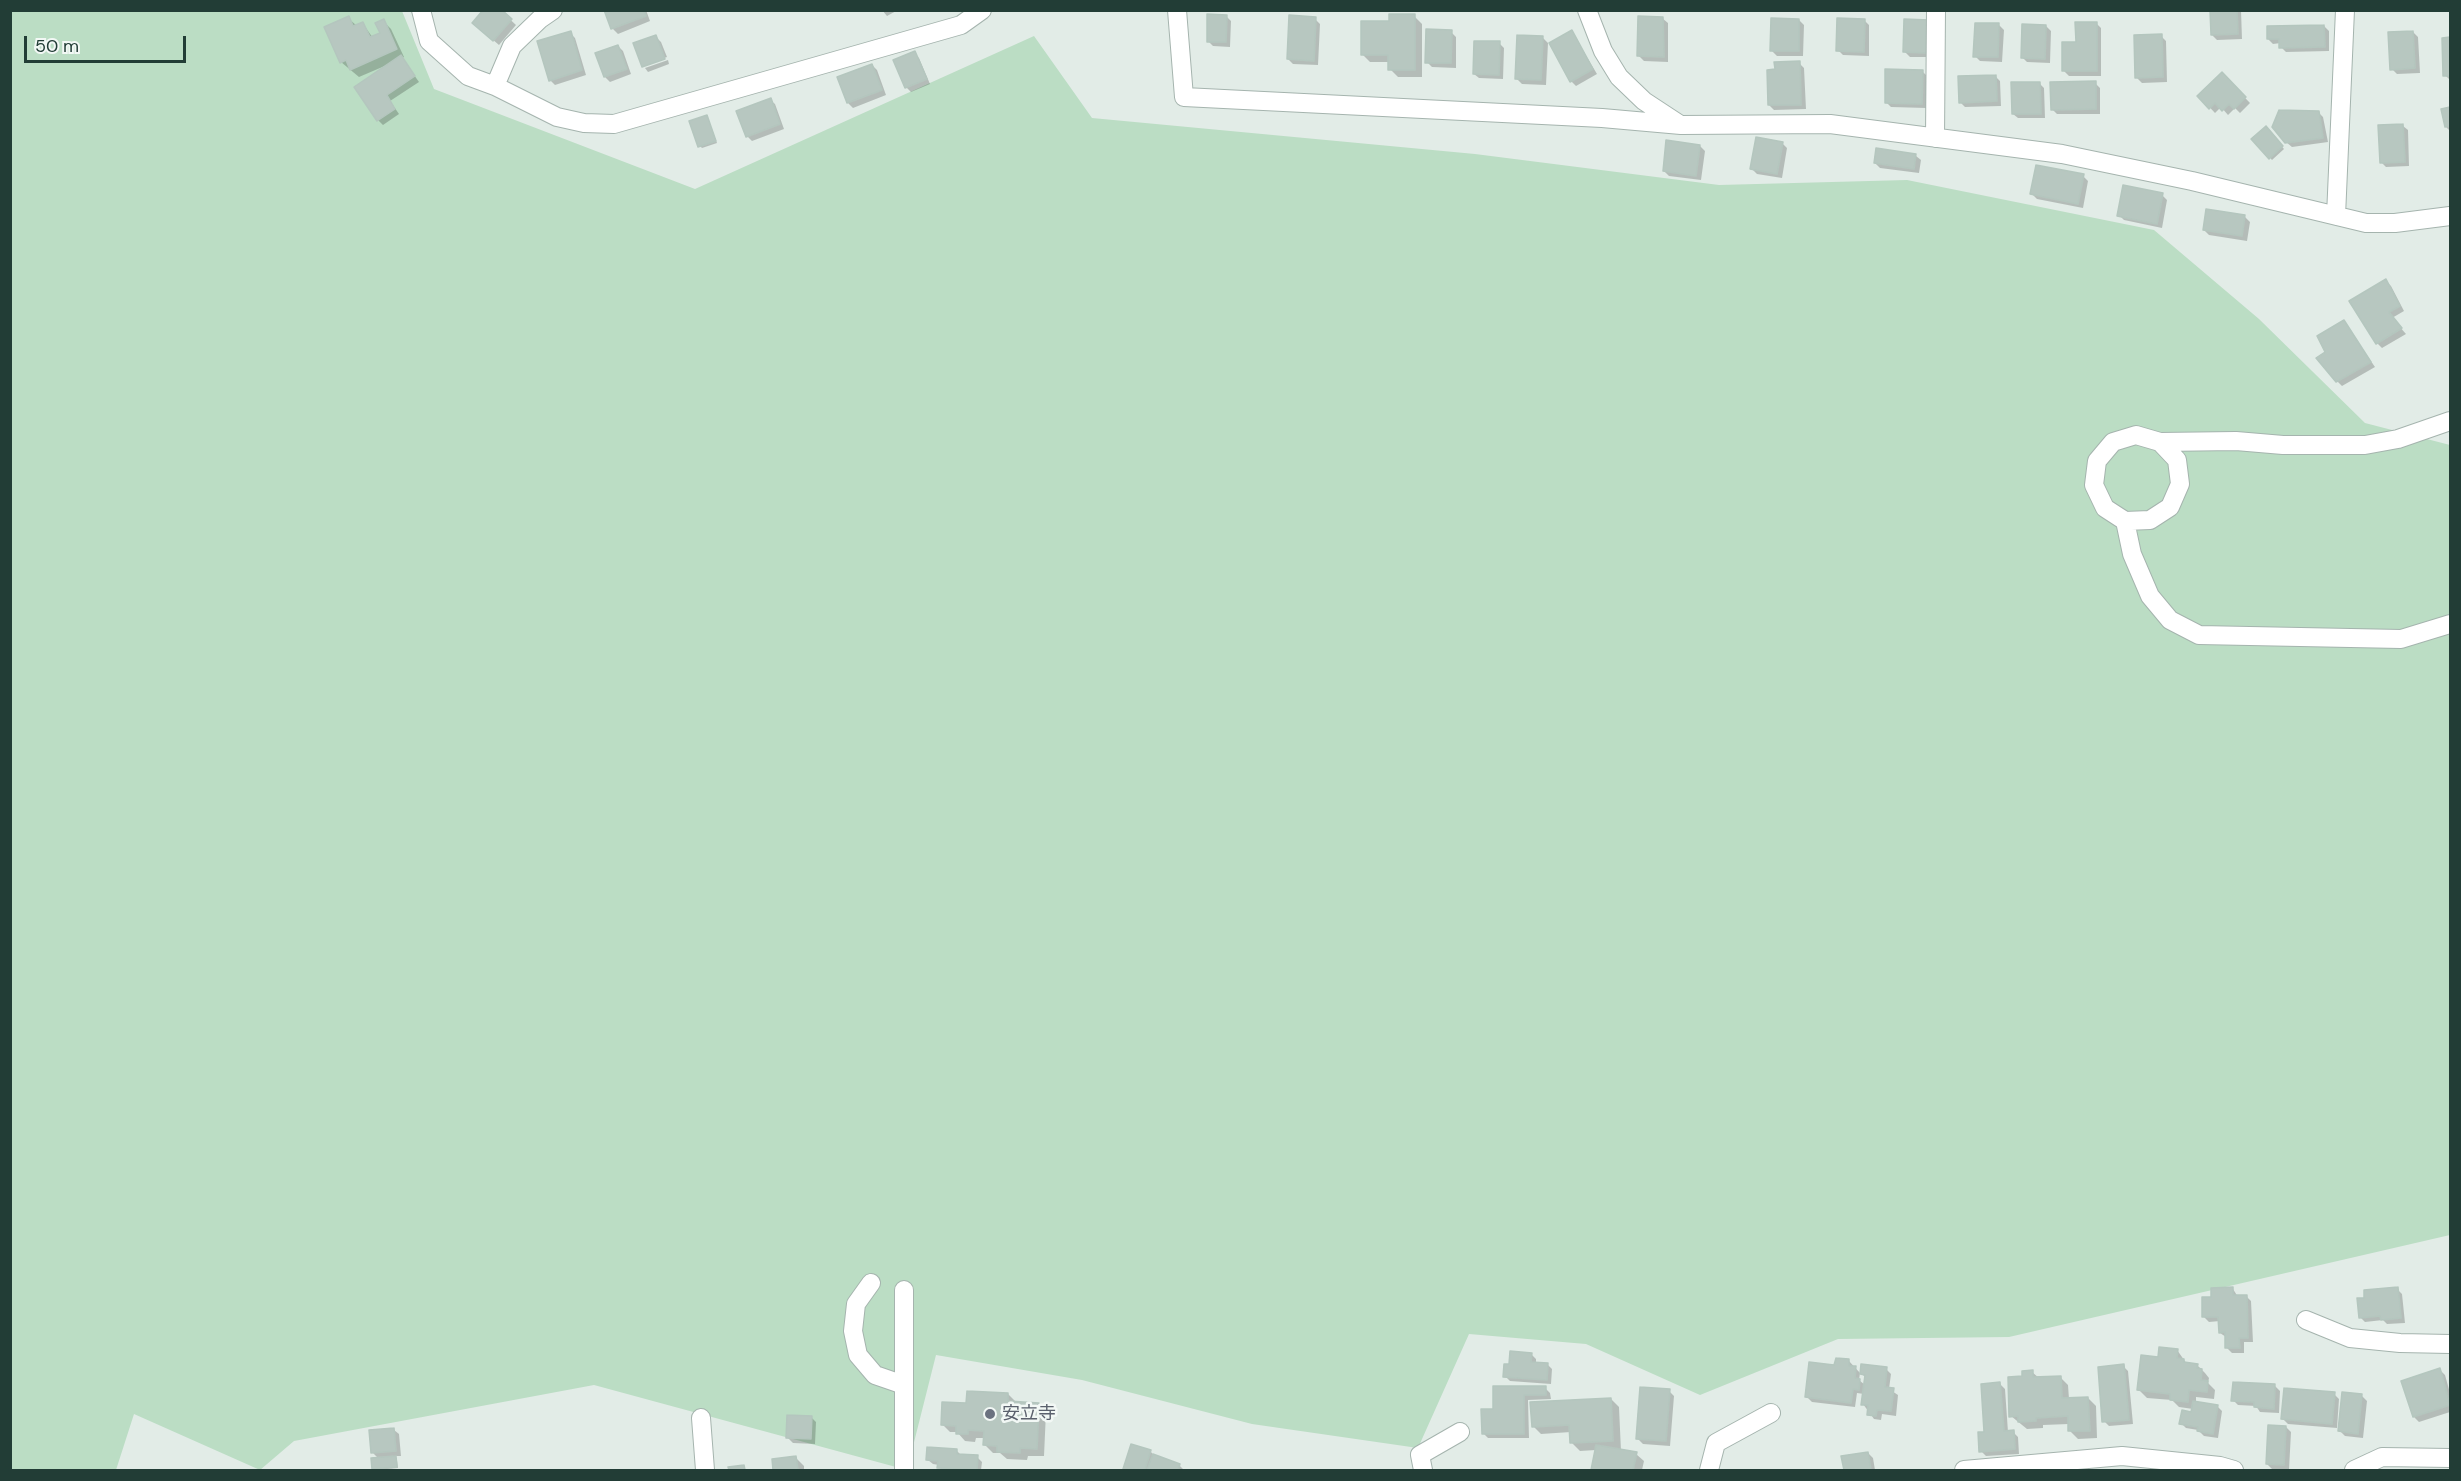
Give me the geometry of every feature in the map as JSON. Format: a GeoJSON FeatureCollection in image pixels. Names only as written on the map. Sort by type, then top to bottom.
{"type":"FeatureCollection","features":[{"type":"Feature","properties":{"kind":"street"},"geometry":{"type":"LineString","coordinates":[[422,10],[429,41],[468,76],[495,86],[557,117],[584,123],[614,124],[961,25],[982,10]]}},
{"type":"Feature","properties":{"kind":"street"},"geometry":{"type":"LineString","coordinates":[[495,86],[512,46],[540,19],[553,10]]}},
{"type":"Feature","properties":{"kind":"street"},"geometry":{"type":"LineString","coordinates":[[1177,10],[1184,96],[1602,118],[1681,125],[1830,124],[2062,154],[2366,223],[2395,223],[2451,216]]}},
{"type":"Feature","properties":{"kind":"street"},"geometry":{"type":"LineString","coordinates":[[1587,10],[1603,51],[1619,77],[1644,101],[1681,125]]}},
{"type":"Feature","properties":{"kind":"street"},"geometry":{"type":"LineString","coordinates":[[1935,138],[1936,10]]}},
{"type":"Feature","properties":{"kind":"street"},"geometry":{"type":"LineString","coordinates":[[2336,216],[2344,10]]}},
{"type":"Feature","properties":{"kind":"street"},"geometry":{"type":"LineString","coordinates":[[2160,442],[2177,460],[2180,484],[2170,507],[2150,520],[2125,520],[2105,508],[2094,485],[2097,461],[2113,442],[2136,435],[2160,442],[2236,441],[2283,445],[2365,445],[2398,439],[2451,421]]}},
{"type":"Feature","properties":{"kind":"street"},"geometry":{"type":"LineString","coordinates":[[2125,520],[2132,554],[2150,596],[2170,621],[2199,635],[2401,639],[2451,624]]}},
{"type":"Feature","properties":{"kind":"street"},"geometry":{"type":"LineString","coordinates":[[871,1283],[856,1304],[853,1331],[858,1355],[875,1375],[904,1385]]}},
{"type":"Feature","properties":{"kind":"street"},"geometry":{"type":"LineString","coordinates":[[904,1290],[904,1470]]}},
{"type":"Feature","properties":{"kind":"street"},"geometry":{"type":"LineString","coordinates":[[2306,1320],[2350,1338],[2400,1343],[2451,1344]]}},
{"type":"Feature","properties":{"kind":"street"},"geometry":{"type":"LineString","coordinates":[[1709,1470],[1716,1443],[1771,1413]]}},
{"type":"Feature","properties":{"kind":"street"},"geometry":{"type":"LineString","coordinates":[[700,1418],[705,1470]]}},
{"type":"Feature","properties":{"kind":"street"},"geometry":{"type":"LineString","coordinates":[[1423,1470],[1420,1455],[1460,1432]]}},
{"type":"Feature","properties":{"kind":"street"},"geometry":{"type":"LineString","coordinates":[[1964,1470],[2122,1456],[2220,1466],[2234,1470]]}},
{"type":"Feature","properties":{"kind":"street"},"geometry":{"type":"LineString","coordinates":[[2354,1470],[2382,1457],[2451,1458]]}},
{"type":"Feature","properties":{"kind":"green space"},"geometry":{"type":"Polygon","coordinates":[[[10,11],[402,11],[434,89],[695,189],[1034,36],[1092,118],[1475,154],[1719,185],[1907,180],[2154,230],[2259,319],[2365,423],[2450,445],[2450,1235],[2009,1337],[1838,1339],[1700,1395],[1586,1344],[1469,1334],[1418,1448],[1252,1424],[1082,1380],[936,1355],[907,1470],[594,1385],[294,1441],[260,1470],[134,1414],[116,1470],[11,1470],[10,11]]]}},
{"type":"Feature","properties":{"kind":"building"},"geometry":{"type":"Polygon","coordinates":[[[483,10],[502,10],[512,19],[493,41],[472,23],[483,10]]]}},
{"type":"Feature","properties":{"kind":"building"},"geometry":{"type":"Polygon","coordinates":[[[604,10],[644,10],[646,16],[611,29],[604,10]]]}},
{"type":"Feature","properties":{"kind":"building"},"geometry":{"type":"Polygon","coordinates":[[[2210,10],[2237,10],[2238,34],[2211,35],[2210,10]]]}},
{"type":"Feature","properties":{"kind":"building"},"geometry":{"type":"Polygon","coordinates":[[[1207,14],[1227,15],[1226,42],[1207,42],[1207,14]]]}},
{"type":"Feature","properties":{"kind":"building"},"geometry":{"type":"Polygon","coordinates":[[[1389,14],[1415,14],[1415,70],[1388,70],[1388,55],[1361,55],[1361,21],[1389,21],[1389,14]]]}},
{"type":"Feature","properties":{"kind":"building"},"geometry":{"type":"Polygon","coordinates":[[[1289,15],[1316,17],[1314,61],[1287,59],[1289,15]]]}},
{"type":"Feature","properties":{"kind":"building"},"geometry":{"type":"Polygon","coordinates":[[[349,16],[353,26],[363,22],[370,37],[380,33],[375,23],[384,19],[397,49],[350,70],[346,60],[340,63],[324,27],[349,16]]]}},
{"type":"Feature","properties":{"kind":"building"},"geometry":{"type":"Polygon","coordinates":[[[1638,16],[1663,17],[1664,57],[1637,56],[1638,16]]]}},
{"type":"Feature","properties":{"kind":"building"},"geometry":{"type":"Polygon","coordinates":[[[1771,18],[1799,19],[1799,51],[1770,51],[1771,18]]]}},
{"type":"Feature","properties":{"kind":"building"},"geometry":{"type":"Polygon","coordinates":[[[1837,18],[1865,19],[1864,52],[1836,51],[1837,18]]]}},
{"type":"Feature","properties":{"kind":"building"},"geometry":{"type":"Polygon","coordinates":[[[1904,19],[1929,20],[1928,53],[1903,52],[1904,19]]]}},
{"type":"Feature","properties":{"kind":"building"},"geometry":{"type":"Polygon","coordinates":[[[2075,22],[2097,22],[2097,71],[2062,71],[2062,42],[2076,42],[2075,22]]]}},
{"type":"Feature","properties":{"kind":"building"},"geometry":{"type":"Polygon","coordinates":[[[1975,23],[1999,23],[1998,57],[1973,57],[1975,23]]]}},
{"type":"Feature","properties":{"kind":"building"},"geometry":{"type":"Polygon","coordinates":[[[2022,24],[2046,25],[2045,59],[2021,58],[2022,24]]]}},
{"type":"Feature","properties":{"kind":"building"},"geometry":{"type":"Polygon","coordinates":[[[2324,25],[2325,47],[2279,48],[2279,39],[2267,39],[2267,26],[2324,25]]]}},
{"type":"Feature","properties":{"kind":"building"},"geometry":{"type":"Polygon","coordinates":[[[1426,29],[1452,30],[1451,63],[1425,63],[1426,29]]]}},
{"type":"Feature","properties":{"kind":"building"},"geometry":{"type":"Polygon","coordinates":[[[1572,30],[1593,69],[1570,82],[1549,43],[1572,30]]]}},
{"type":"Feature","properties":{"kind":"building"},"geometry":{"type":"Polygon","coordinates":[[[571,31],[582,70],[549,81],[537,41],[571,31]]]}},
{"type":"Feature","properties":{"kind":"building"},"geometry":{"type":"Polygon","coordinates":[[[2413,31],[2415,68],[2390,70],[2388,32],[2413,31]]]}},
{"type":"Feature","properties":{"kind":"building"},"geometry":{"type":"Polygon","coordinates":[[[2162,34],[2163,77],[2135,78],[2134,35],[2162,34]]]}},
{"type":"Feature","properties":{"kind":"building"},"geometry":{"type":"Polygon","coordinates":[[[656,35],[665,59],[642,67],[633,43],[656,35]]]}},
{"type":"Feature","properties":{"kind":"building"},"geometry":{"type":"Polygon","coordinates":[[[1517,35],[1543,36],[1541,80],[1515,79],[1517,35]]]}},
{"type":"Feature","properties":{"kind":"building"},"geometry":{"type":"Polygon","coordinates":[[[2450,37],[2450,76],[2443,76],[2442,38],[2450,37]]]}},
{"type":"Feature","properties":{"kind":"building"},"geometry":{"type":"Polygon","coordinates":[[[1474,41],[1500,41],[1499,75],[1473,74],[1474,41]]]}},
{"type":"Feature","properties":{"kind":"building"},"geometry":{"type":"Polygon","coordinates":[[[618,45],[627,69],[604,77],[595,53],[618,45]]]}},
{"type":"Feature","properties":{"kind":"building"},"geometry":{"type":"Polygon","coordinates":[[[915,51],[927,79],[905,88],[893,60],[915,51]]]}},
{"type":"Feature","properties":{"kind":"building"},"geometry":{"type":"Polygon","coordinates":[[[401,55],[415,76],[387,95],[395,109],[377,121],[354,87],[401,55]]]}},
{"type":"Feature","properties":{"kind":"building"},"geometry":{"type":"Polygon","coordinates":[[[1800,61],[1801,105],[1768,105],[1767,70],[1775,69],[1774,62],[1800,61]]]}},
{"type":"Feature","properties":{"kind":"building"},"geometry":{"type":"Polygon","coordinates":[[[872,64],[882,90],[847,103],[837,77],[872,64]]]}},
{"type":"Feature","properties":{"kind":"building"},"geometry":{"type":"Polygon","coordinates":[[[1885,69],[1923,70],[1922,104],[1885,103],[1885,69]]]}},
{"type":"Feature","properties":{"kind":"building"},"geometry":{"type":"Polygon","coordinates":[[[2222,72],[2246,97],[2234,109],[2229,104],[2222,111],[2215,103],[2209,109],[2197,96],[2222,72]]]}},
{"type":"Feature","properties":{"kind":"building"},"geometry":{"type":"Polygon","coordinates":[[[1996,75],[1997,101],[1959,103],[1958,76],[1996,75]]]}},
{"type":"Feature","properties":{"kind":"building"},"geometry":{"type":"Polygon","coordinates":[[[2096,81],[2096,109],[2051,110],[2050,82],[2096,81]]]}},
{"type":"Feature","properties":{"kind":"building"},"geometry":{"type":"Polygon","coordinates":[[[2011,82],[2040,82],[2041,114],[2012,114],[2011,82]]]}},
{"type":"Feature","properties":{"kind":"building"},"geometry":{"type":"Polygon","coordinates":[[[771,98],[780,124],[746,137],[736,111],[771,98]]]}},
{"type":"Feature","properties":{"kind":"building"},"geometry":{"type":"Polygon","coordinates":[[[2450,107],[2450,126],[2445,127],[2441,109],[2450,107]]]}},
{"type":"Feature","properties":{"kind":"building"},"geometry":{"type":"Polygon","coordinates":[[[2279,110],[2319,111],[2323,138],[2285,143],[2272,127],[2279,110]]]}},
{"type":"Feature","properties":{"kind":"building"},"geometry":{"type":"Polygon","coordinates":[[[707,115],[716,141],[698,147],[689,121],[707,115]]]}},
{"type":"Feature","properties":{"kind":"building"},"geometry":{"type":"Polygon","coordinates":[[[2403,124],[2405,162],[2380,163],[2378,125],[2403,124]]]}},
{"type":"Feature","properties":{"kind":"building"},"geometry":{"type":"Polygon","coordinates":[[[2266,126],[2283,146],[2269,159],[2251,139],[2266,126]]]}},
{"type":"Feature","properties":{"kind":"building"},"geometry":{"type":"Polygon","coordinates":[[[1756,137],[1783,142],[1777,174],[1750,169],[1756,137]]]}},
{"type":"Feature","properties":{"kind":"building"},"geometry":{"type":"Polygon","coordinates":[[[1666,140],[1700,145],[1696,176],[1663,171],[1666,140]]]}},
{"type":"Feature","properties":{"kind":"building"},"geometry":{"type":"Polygon","coordinates":[[[1876,148],[1916,154],[1914,169],[1874,163],[1876,148]]]}},
{"type":"Feature","properties":{"kind":"building"},"geometry":{"type":"Polygon","coordinates":[[[2036,165],[2084,174],[2078,204],[2030,194],[2036,165]]]}},
{"type":"Feature","properties":{"kind":"building"},"geometry":{"type":"Polygon","coordinates":[[[2123,185],[2163,193],[2157,224],[2117,216],[2123,185]]]}},
{"type":"Feature","properties":{"kind":"building"},"geometry":{"type":"Polygon","coordinates":[[[2206,209],[2245,215],[2242,236],[2203,230],[2206,209]]]}},
{"type":"Feature","properties":{"kind":"building"},"geometry":{"type":"Polygon","coordinates":[[[2386,279],[2400,306],[2389,312],[2402,328],[2376,344],[2349,301],[2386,279]]]}},
{"type":"Feature","properties":{"kind":"building"},"geometry":{"type":"Polygon","coordinates":[[[2344,320],[2371,362],[2336,382],[2316,358],[2325,352],[2317,336],[2344,320]]]}},
{"type":"Feature","properties":{"kind":"building"},"geometry":{"type":"Polygon","coordinates":[[[2233,1287],[2233,1295],[2247,1295],[2248,1338],[2239,1338],[2240,1348],[2225,1348],[2225,1332],[2219,1333],[2218,1317],[2202,1317],[2202,1297],[2211,1297],[2211,1288],[2233,1287]]]}},
{"type":"Feature","properties":{"kind":"building"},"geometry":{"type":"Polygon","coordinates":[[[2398,1287],[2401,1318],[2381,1320],[2380,1316],[2359,1318],[2357,1298],[2364,1298],[2364,1290],[2398,1287]]]}},
{"type":"Feature","properties":{"kind":"building"},"geometry":{"type":"Polygon","coordinates":[[[2159,1347],[2178,1349],[2177,1358],[2184,1359],[2184,1362],[2198,1364],[2197,1368],[2202,1369],[2201,1380],[2208,1381],[2207,1392],[2189,1390],[2188,1402],[2170,1400],[2170,1394],[2137,1390],[2141,1355],[2158,1357],[2159,1347]]]}},
{"type":"Feature","properties":{"kind":"building"},"geometry":{"type":"Polygon","coordinates":[[[1510,1351],[1532,1353],[1531,1362],[1548,1363],[1547,1380],[1503,1377],[1504,1364],[1509,1364],[1510,1351]]]}},
{"type":"Feature","properties":{"kind":"building"},"geometry":{"type":"Polygon","coordinates":[[[1836,1358],[1849,1359],[1849,1366],[1856,1366],[1855,1378],[1860,1379],[1859,1390],[1853,1389],[1851,1403],[1805,1397],[1809,1362],[1834,1365],[1836,1358]]]}},
{"type":"Feature","properties":{"kind":"building"},"geometry":{"type":"Polygon","coordinates":[[[1861,1364],[1887,1367],[1885,1387],[1894,1388],[1891,1411],[1877,1410],[1876,1416],[1867,1415],[1868,1405],[1861,1405],[1865,1375],[1860,1374],[1861,1364]]]}},
{"type":"Feature","properties":{"kind":"building"},"geometry":{"type":"Polygon","coordinates":[[[2124,1364],[2129,1420],[2102,1422],[2098,1367],[2124,1364]]]}},
{"type":"Feature","properties":{"kind":"building"},"geometry":{"type":"Polygon","coordinates":[[[2440,1368],[2450,1405],[2413,1417],[2401,1381],[2440,1368]]]}},
{"type":"Feature","properties":{"kind":"building"},"geometry":{"type":"Polygon","coordinates":[[[2033,1370],[2033,1377],[2061,1376],[2062,1398],[2088,1397],[2090,1431],[2068,1431],[2068,1416],[2036,1418],[2036,1421],[2018,1422],[2018,1416],[2009,1417],[2008,1377],[2022,1376],[2022,1371],[2033,1370]]]}},
{"type":"Feature","properties":{"kind":"building"},"geometry":{"type":"Polygon","coordinates":[[[2000,1382],[2004,1431],[2014,1430],[2015,1449],[1979,1452],[1978,1432],[1984,1432],[1981,1384],[2000,1382]]]}},
{"type":"Feature","properties":{"kind":"building"},"geometry":{"type":"Polygon","coordinates":[[[2233,1382],[2275,1384],[2274,1409],[2254,1407],[2254,1402],[2231,1401],[2233,1382]]]}},
{"type":"Feature","properties":{"kind":"building"},"geometry":{"type":"Polygon","coordinates":[[[1493,1386],[1546,1386],[1546,1395],[1524,1395],[1524,1434],[1482,1434],[1481,1409],[1493,1409],[1493,1386]]]}},
{"type":"Feature","properties":{"kind":"building"},"geometry":{"type":"Polygon","coordinates":[[[1640,1387],[1670,1389],[1666,1441],[1636,1439],[1640,1387]]]}},
{"type":"Feature","properties":{"kind":"building"},"geometry":{"type":"Polygon","coordinates":[[[2284,1388],[2335,1392],[2332,1424],[2281,1419],[2284,1388]]]}},
{"type":"Feature","properties":{"kind":"building","name":"安立寺"},"geometry":{"type":"Polygon","coordinates":[[[967,1391],[1008,1393],[1008,1401],[1039,1403],[1037,1449],[1020,1448],[1020,1453],[997,1452],[997,1446],[983,1445],[984,1431],[968,1430],[968,1434],[956,1434],[956,1426],[941,1425],[942,1402],[966,1403],[967,1391]]]}},
{"type":"Feature","properties":{"kind":"building"},"geometry":{"type":"Polygon","coordinates":[[[2342,1392],[2362,1394],[2358,1434],[2338,1431],[2342,1392]]]}},
{"type":"Feature","properties":{"kind":"building"},"geometry":{"type":"Polygon","coordinates":[[[1611,1398],[1613,1441],[1570,1443],[1569,1425],[1532,1427],[1530,1402],[1611,1398]]]}},
{"type":"Feature","properties":{"kind":"building"},"geometry":{"type":"Polygon","coordinates":[[[2193,1401],[2218,1405],[2213,1434],[2197,1431],[2198,1427],[2179,1424],[2182,1410],[2191,1412],[2193,1401]]]}},
{"type":"Feature","properties":{"kind":"building"},"geometry":{"type":"Polygon","coordinates":[[[787,1415],[812,1416],[811,1439],[786,1438],[787,1415]]]}},
{"type":"Feature","properties":{"kind":"building"},"geometry":{"type":"Polygon","coordinates":[[[2268,1425],[2286,1426],[2284,1465],[2266,1464],[2268,1425]]]}},
{"type":"Feature","properties":{"kind":"building"},"geometry":{"type":"Polygon","coordinates":[[[394,1428],[396,1451],[371,1453],[369,1430],[394,1428]]]}},
{"type":"Feature","properties":{"kind":"building"},"geometry":{"type":"Polygon","coordinates":[[[1131,1444],[1151,1450],[1145,1470],[1123,1469],[1131,1444]]]}},
{"type":"Feature","properties":{"kind":"building"},"geometry":{"type":"Polygon","coordinates":[[[1596,1445],[1637,1452],[1633,1470],[1591,1470],[1596,1445]]]}},
{"type":"Feature","properties":{"kind":"building"},"geometry":{"type":"Polygon","coordinates":[[[927,1447],[957,1449],[957,1454],[978,1455],[977,1470],[937,1468],[938,1461],[926,1460],[927,1447]]]}},
{"type":"Feature","properties":{"kind":"building"},"geometry":{"type":"Polygon","coordinates":[[[1868,1452],[1871,1470],[1844,1470],[1841,1456],[1868,1452]]]}},
{"type":"Feature","properties":{"kind":"building"},"geometry":{"type":"Polygon","coordinates":[[[1153,1454],[1180,1464],[1178,1470],[1147,1470],[1153,1454]]]}},
{"type":"Feature","properties":{"kind":"building"},"geometry":{"type":"Polygon","coordinates":[[[396,1456],[397,1467],[372,1469],[371,1458],[396,1456]]]}},
{"type":"Feature","properties":{"kind":"building"},"geometry":{"type":"Polygon","coordinates":[[[796,1456],[798,1470],[773,1470],[772,1459],[796,1456]]]}},
{"type":"Feature","properties":{"kind":"building"},"geometry":{"type":"Polygon","coordinates":[[[744,1465],[745,1470],[729,1470],[728,1467],[744,1465]]]}},
{"type":"Feature","properties":{"kind":"place","name":"安立寺"},"geometry":{"type":"Point","coordinates":[990,1414]}}]}
